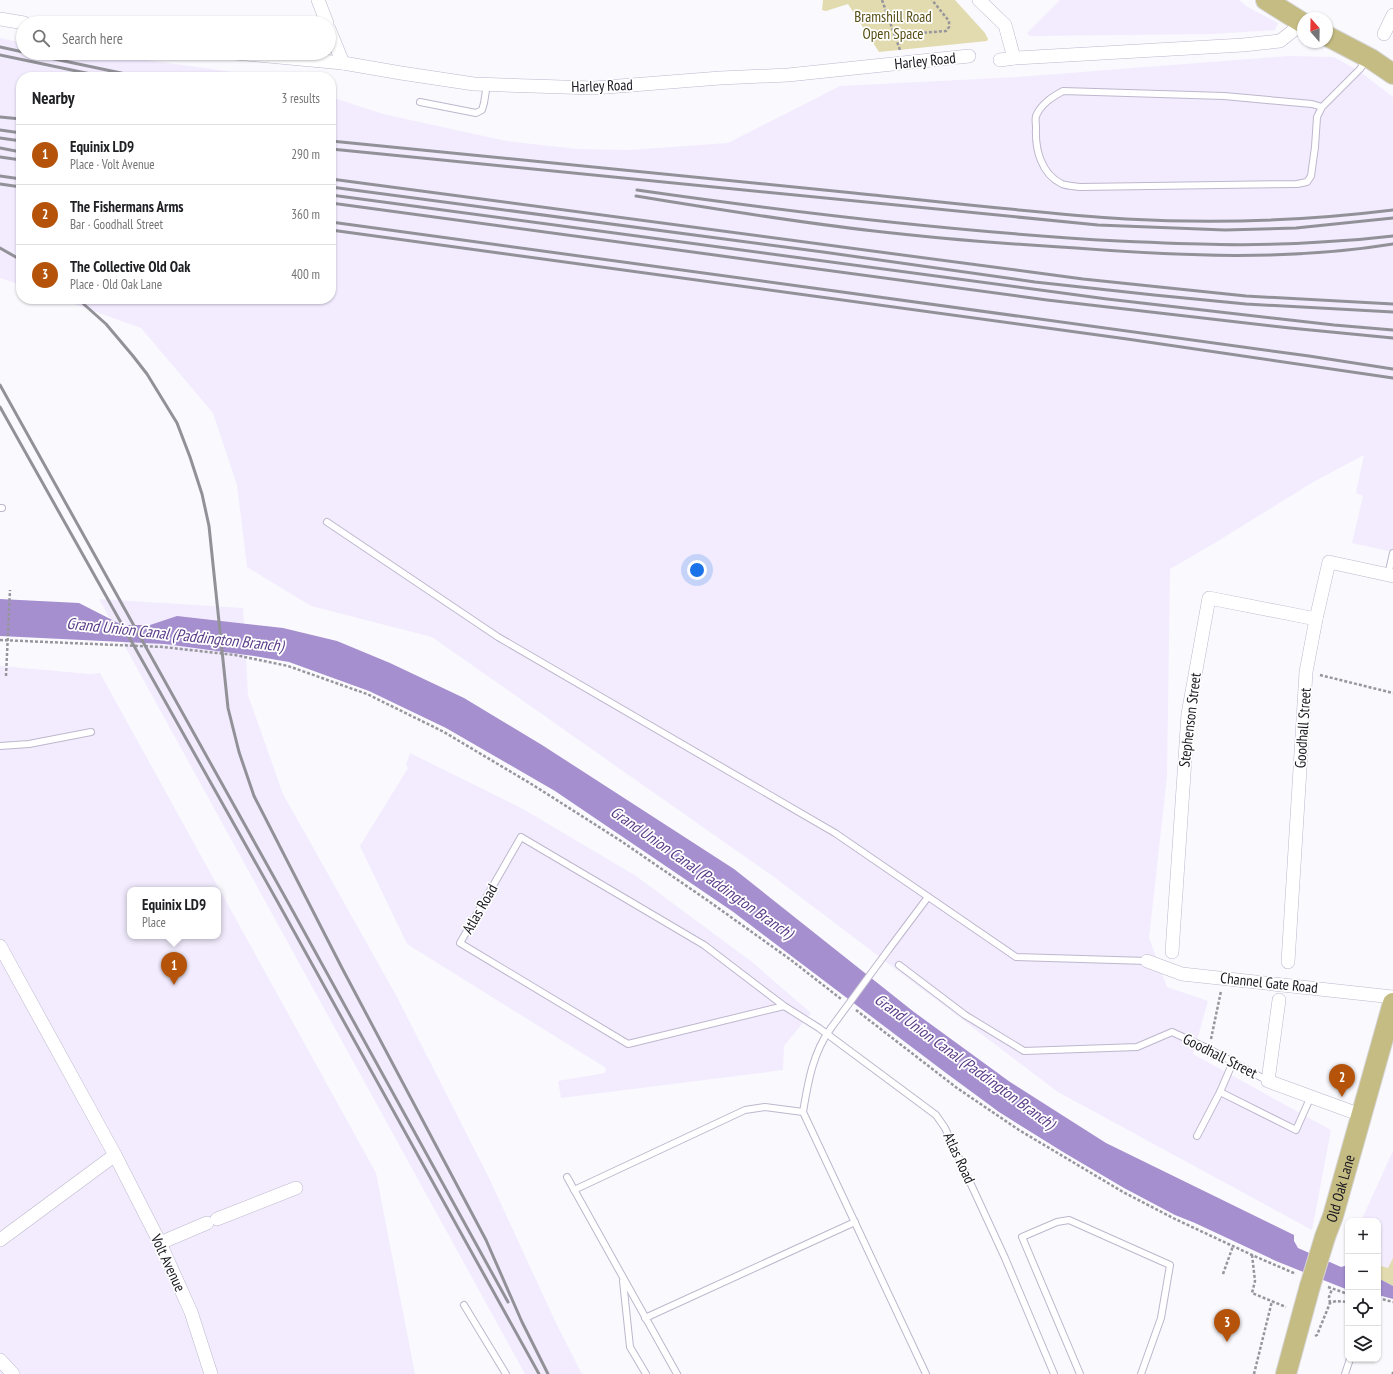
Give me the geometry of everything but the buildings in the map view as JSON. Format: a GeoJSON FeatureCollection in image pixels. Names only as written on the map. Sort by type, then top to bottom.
{"type":"FeatureCollection","features":[{"type":"Feature","properties":{"kind":"main road"},"geometry":{"type":"LineString","coordinates":[[1266,0],[1297,19]]}},
{"type":"Feature","properties":{"kind":"main road"},"geometry":{"type":"LineString","coordinates":[[1333,39],[1367,57],[1393,74]]}},
{"type":"Feature","properties":{"kind":"main road","name":"Old Oak Lane"},"geometry":{"type":"LineString","coordinates":[[1286,1374],[1325,1237],[1333,1216],[1393,1003]]}},
{"type":"Feature","properties":{"kind":"street"},"geometry":{"type":"LineString","coordinates":[[318,0],[324,16]]}},
{"type":"Feature","properties":{"kind":"street"},"geometry":{"type":"LineString","coordinates":[[979,0],[1004,25],[1014,58]]}},
{"type":"Feature","properties":{"kind":"street"},"geometry":{"type":"LineString","coordinates":[[1384,34],[1393,15]]}},
{"type":"Feature","properties":{"kind":"street"},"geometry":{"type":"LineString","coordinates":[[0,19],[16,22]]}},
{"type":"Feature","properties":{"kind":"street"},"geometry":{"type":"LineString","coordinates":[[1000,60],[1243,45],[1280,41],[1297,28]]}},
{"type":"Feature","properties":{"kind":"street"},"geometry":{"type":"LineString","coordinates":[[336,46],[343,63]]}},
{"type":"Feature","properties":{"kind":"street","name":"Harley Road"},"geometry":{"type":"LineString","coordinates":[[311,60],[343,63],[474,84],[594,88],[720,78],[788,75],[969,56]]}},
{"type":"Feature","properties":{"kind":"street","name":"Goodhall Street"},"geometry":{"type":"LineString","coordinates":[[1288,962],[1306,672],[1329,562],[1390,576]]}},
{"type":"Feature","properties":{"kind":"street","name":"Stephenson Street"},"geometry":{"type":"LineString","coordinates":[[1172,952],[1188,714],[1208,598],[1316,619]]}},
{"type":"Feature","properties":{"kind":"street","name":"Volt Avenue"},"geometry":{"type":"LineString","coordinates":[[0,946],[115,1155],[160,1243],[191,1312],[211,1374]]}},
{"type":"Feature","properties":{"kind":"street","name":"Channel Gate Road"},"geometry":{"type":"LineString","coordinates":[[1147,961],[1182,974],[1393,997]]}},
{"type":"Feature","properties":{"kind":"street","name":"Goodhall Street"},"geometry":{"type":"LineString","coordinates":[[1279,1000],[1268,1081],[1361,1115]]}},
{"type":"Feature","properties":{"kind":"street"},"geometry":{"type":"LineString","coordinates":[[0,1240],[115,1155]]}},
{"type":"Feature","properties":{"kind":"street"},"geometry":{"type":"LineString","coordinates":[[160,1243],[296,1188]]}},
{"type":"Feature","properties":{"kind":"street"},"geometry":{"type":"LineString","coordinates":[[0,1360],[14,1374]]}},
{"type":"Feature","properties":{"kind":"lane"},"geometry":{"type":"LineString","coordinates":[[1322,107],[1312,104],[1224,96],[1063,91],[1043,105],[1036,116],[1038,152],[1044,166],[1053,178],[1062,184],[1080,187],[1297,184],[1307,182],[1311,176],[1317,117],[1322,107],[1360,69],[1367,57]]}},
{"type":"Feature","properties":{"kind":"lane"},"geometry":{"type":"LineString","coordinates":[[420,102],[476,113],[482,110],[487,84]]}},
{"type":"Feature","properties":{"kind":"lane"},"geometry":{"type":"LineString","coordinates":[[327,522],[498,637],[835,833],[1016,957],[1147,961]]}},
{"type":"Feature","properties":{"kind":"lane"},"geometry":{"type":"LineString","coordinates":[[1390,576],[1393,554]]}},
{"type":"Feature","properties":{"kind":"lane"},"geometry":{"type":"LineString","coordinates":[[0,746],[29,744],[91,732]]}},
{"type":"Feature","properties":{"kind":"lane","name":"Atlas Road"},"geometry":{"type":"LineString","coordinates":[[784,1006],[628,1044],[460,943],[521,837],[704,945],[784,1006],[827,1034],[936,1115],[945,1128],[1005,1258],[1054,1374]]}},
{"type":"Feature","properties":{"kind":"lane"},"geometry":{"type":"LineString","coordinates":[[926,1374],[803,1112],[809,1077],[814,1059],[827,1034],[928,897]]}},
{"type":"Feature","properties":{"kind":"lane","name":"Goodhall Street"},"geometry":{"type":"LineString","coordinates":[[899,965],[965,1015],[1024,1051],[1137,1047],[1172,1032],[1209,1049],[1268,1081]]}},
{"type":"Feature","properties":{"kind":"lane"},"geometry":{"type":"LineString","coordinates":[[1197,1136],[1220,1092],[1233,1062]]}},
{"type":"Feature","properties":{"kind":"lane"},"geometry":{"type":"LineString","coordinates":[[1220,1092],[1296,1130],[1310,1096]]}},
{"type":"Feature","properties":{"kind":"lane"},"geometry":{"type":"LineString","coordinates":[[574,1190],[745,1110],[765,1107],[803,1112]]}},
{"type":"Feature","properties":{"kind":"lane"},"geometry":{"type":"LineString","coordinates":[[567,1177],[677,1374]]}},
{"type":"Feature","properties":{"kind":"lane"},"geometry":{"type":"LineString","coordinates":[[1080,1374],[1022,1237],[1058,1222],[1069,1220],[1170,1265],[1161,1318],[1141,1374]]}},
{"type":"Feature","properties":{"kind":"lane"},"geometry":{"type":"LineString","coordinates":[[645,1318],[855,1222]]}},
{"type":"Feature","properties":{"kind":"lane"},"geometry":{"type":"LineString","coordinates":[[623,1278],[630,1347],[646,1374]]}},
{"type":"Feature","properties":{"kind":"lane"},"geometry":{"type":"LineString","coordinates":[[464,1305],[506,1374]]}},
{"type":"Feature","properties":{"kind":"lane"},"geometry":{"type":"LineString","coordinates":[[1344,1374],[1349,1362]]}},
{"type":"Feature","properties":{"kind":"path"},"geometry":{"type":"LineString","coordinates":[[882,0],[900,50]]}},
{"type":"Feature","properties":{"kind":"path"},"geometry":{"type":"LineString","coordinates":[[894,35],[946,31],[949,27],[949,21],[932,0]]}},
{"type":"Feature","properties":{"kind":"path"},"geometry":{"type":"LineString","coordinates":[[6,676],[10,590]]}},
{"type":"Feature","properties":{"kind":"path"},"geometry":{"type":"LineString","coordinates":[[0,640],[163,647],[235,655],[288,666],[367,694],[444,732],[533,785],[615,837],[713,904],[791,960],[841,999]]}},
{"type":"Feature","properties":{"kind":"path"},"geometry":{"type":"LineString","coordinates":[[1306,672],[1393,693]]}},
{"type":"Feature","properties":{"kind":"path"},"geometry":{"type":"LineString","coordinates":[[1209,1049],[1224,978]]}},
{"type":"Feature","properties":{"kind":"path"},"geometry":{"type":"LineString","coordinates":[[854,1009],[957,1088],[1019,1130],[1123,1192],[1175,1219],[1313,1283],[1345,1293]]}},
{"type":"Feature","properties":{"kind":"path"},"geometry":{"type":"LineString","coordinates":[[1223,1274],[1233,1246]]}},
{"type":"Feature","properties":{"kind":"path"},"geometry":{"type":"LineString","coordinates":[[1252,1255],[1255,1281],[1252,1293],[1284,1307]]}},
{"type":"Feature","properties":{"kind":"path"},"geometry":{"type":"LineString","coordinates":[[1317,1335],[1330,1303],[1329,1297],[1332,1289]]}},
{"type":"Feature","properties":{"kind":"path"},"geometry":{"type":"LineString","coordinates":[[1381,1299],[1393,1302]]}},
{"type":"Feature","properties":{"kind":"path"},"geometry":{"type":"LineString","coordinates":[[1254,1374],[1272,1301]]}},
{"type":"Feature","properties":{"kind":"path"},"geometry":{"type":"LineString","coordinates":[[1330,1303],[1336,1301],[1345,1302]]}},
{"type":"Feature","properties":{"kind":"shaded area"},"geometry":{"type":"Polygon","coordinates":[[[1060,0],[1239,0],[1246,6],[1278,23],[1275,30],[1212,34],[1030,36],[1027,33],[1060,0]]]}},
{"type":"Feature","properties":{"kind":"shaded area"},"geometry":{"type":"Polygon","coordinates":[[[0,38],[16,41],[16,60],[146,60],[233,72],[16,72],[16,283],[0,278],[0,38]]]}},
{"type":"Feature","properties":{"kind":"shaded area"},"geometry":{"type":"Polygon","coordinates":[[[1288,56],[1334,57],[1359,71],[1393,97],[1393,552],[1352,543],[1363,496],[1356,493],[1364,455],[1315,481],[1170,569],[1167,776],[1149,938],[1167,987],[1208,1001],[1193,1054],[1331,1130],[1312,1230],[1058,1092],[774,877],[432,637],[311,606],[247,567],[237,485],[213,413],[141,328],[74,304],[336,304],[336,99],[383,114],[506,141],[577,149],[629,150],[728,143],[840,86],[1018,77],[1288,56]]]}},
{"type":"Feature","properties":{"kind":"shaded area"},"geometry":{"type":"Polygon","coordinates":[[[99,599],[243,608],[248,695],[283,794],[397,997],[489,1178],[556,1323],[582,1374],[525,1374],[99,599]]]}},
{"type":"Feature","properties":{"kind":"shaded area"},"geometry":{"type":"Polygon","coordinates":[[[0,666],[90,674],[100,673],[218,887],[127,887],[127,939],[221,939],[221,892],[376,1173],[415,1374],[0,1374],[0,666]]]}},
{"type":"Feature","properties":{"kind":"shaded area"},"geometry":{"type":"Polygon","coordinates":[[[410,753],[523,809],[636,876],[752,962],[811,1013],[784,1046],[783,1070],[561,1098],[558,1081],[605,1073],[606,1068],[407,944],[360,846],[408,768],[406,765],[410,753]]]}},
{"type":"Feature","properties":{"kind":"shaded area"},"geometry":{"type":"Polygon","coordinates":[[[1393,1151],[1393,1258],[1388,1268],[1381,1266],[1381,1218],[1362,1218],[1393,1151]]]}},
{"type":"Feature","properties":{"kind":"green space","name":"Bramshill Road Open Space"},"geometry":{"type":"Polygon","coordinates":[[[823,0],[955,0],[985,33],[988,39],[987,41],[879,52],[848,4],[826,11],[822,10],[823,0]]]}},
{"type":"Feature","properties":{"kind":"green space"},"geometry":{"type":"Polygon","coordinates":[[[1393,1258],[1393,1286],[1381,1280],[1381,1266],[1388,1268],[1393,1258]]]}},
{"type":"Feature","properties":{"kind":"water","name":"Grand Union Canal (Paddington Branch)"},"geometry":{"type":"Polygon","coordinates":[[[0,599],[79,603],[122,625],[150,625],[177,616],[283,628],[337,641],[390,663],[464,698],[542,745],[734,869],[914,1012],[1010,1082],[1106,1143],[1294,1235],[1294,1241],[1298,1248],[1341,1267],[1345,1266],[1345,1289],[1276,1261],[1175,1215],[1124,1188],[1063,1152],[999,1112],[732,911],[555,791],[446,728],[369,691],[289,662],[165,644],[0,636],[0,599]]]}},
{"type":"Feature","properties":{"kind":"water"},"geometry":{"type":"Polygon","coordinates":[[[1381,1280],[1393,1286],[1393,1299],[1381,1296],[1381,1280]]]}},
{"type":"Feature","properties":{"kind":"railway"},"geometry":{"type":"LineString","coordinates":[[0,47],[16,50]]}},
{"type":"Feature","properties":{"kind":"railway"},"geometry":{"type":"LineString","coordinates":[[0,55],[16,58]]}},
{"type":"Feature","properties":{"kind":"railway"},"geometry":{"type":"LineString","coordinates":[[24,60],[81,72]]}},
{"type":"Feature","properties":{"kind":"railway"},"geometry":{"type":"LineString","coordinates":[[59,60],[116,72]]}},
{"type":"Feature","properties":{"kind":"railway"},"geometry":{"type":"LineString","coordinates":[[0,117],[16,119]]}},
{"type":"Feature","properties":{"kind":"railway"},"geometry":{"type":"LineString","coordinates":[[0,130],[16,132]]}},
{"type":"Feature","properties":{"kind":"railway"},"geometry":{"type":"LineString","coordinates":[[0,138],[16,140]]}},
{"type":"Feature","properties":{"kind":"railway"},"geometry":{"type":"LineString","coordinates":[[336,141],[1092,217],[1226,221],[1326,217],[1393,210]]}},
{"type":"Feature","properties":{"kind":"railway"},"geometry":{"type":"LineString","coordinates":[[0,148],[16,151]]}},
{"type":"Feature","properties":{"kind":"railway"},"geometry":{"type":"LineString","coordinates":[[336,149],[1098,225],[1225,230],[1296,228],[1393,218]]}},
{"type":"Feature","properties":{"kind":"railway"},"geometry":{"type":"LineString","coordinates":[[0,157],[16,159]]}},
{"type":"Feature","properties":{"kind":"railway"},"geometry":{"type":"LineString","coordinates":[[0,176],[16,178]]}},
{"type":"Feature","properties":{"kind":"railway"},"geometry":{"type":"LineString","coordinates":[[336,180],[1083,279],[1246,296],[1393,304]]}},
{"type":"Feature","properties":{"kind":"railway"},"geometry":{"type":"LineString","coordinates":[[0,184],[16,186]]}},
{"type":"Feature","properties":{"kind":"railway"},"geometry":{"type":"LineString","coordinates":[[336,188],[823,252],[1035,282],[1246,304],[1393,312]]}},
{"type":"Feature","properties":{"kind":"railway"},"geometry":{"type":"LineString","coordinates":[[637,190],[877,221],[1119,241],[1245,245],[1296,244],[1393,236]]}},
{"type":"Feature","properties":{"kind":"railway"},"geometry":{"type":"LineString","coordinates":[[336,196],[1107,299],[1334,325],[1393,330]]}},
{"type":"Feature","properties":{"kind":"railway"},"geometry":{"type":"LineString","coordinates":[[636,196],[874,231],[975,241],[1116,251],[1195,255],[1275,255],[1314,253],[1393,244]]}},
{"type":"Feature","properties":{"kind":"railway"},"geometry":{"type":"LineString","coordinates":[[336,204],[1047,300],[1290,328],[1393,338]]}},
{"type":"Feature","properties":{"kind":"railway"},"geometry":{"type":"LineString","coordinates":[[336,223],[1309,356],[1393,369]]}},
{"type":"Feature","properties":{"kind":"railway"},"geometry":{"type":"LineString","coordinates":[[336,231],[1127,339],[1393,378]]}},
{"type":"Feature","properties":{"kind":"railway"},"geometry":{"type":"LineString","coordinates":[[0,248],[16,257]]}},
{"type":"Feature","properties":{"kind":"railway"},"geometry":{"type":"LineString","coordinates":[[84,304],[106,324],[147,374],[177,423],[190,457],[202,494],[209,526],[228,708],[239,752],[254,796],[342,968],[486,1240],[522,1322],[548,1374]]}},
{"type":"Feature","properties":{"kind":"railway"},"geometry":{"type":"LineString","coordinates":[[0,385],[290,906],[508,1302]]}},
{"type":"Feature","properties":{"kind":"railway"},"geometry":{"type":"LineString","coordinates":[[0,407],[276,899],[539,1374]]}},
{"type":"Feature","properties":{"kind":"place","name":"Equinix LD9"},"geometry":{"type":"Point","coordinates":[174,985]}},
{"type":"Feature","properties":{"kind":"place","name":"The Fishermans Arms"},"geometry":{"type":"Point","coordinates":[1342,1097]}},
{"type":"Feature","properties":{"kind":"place","name":"The Collective Old Oak"},"geometry":{"type":"Point","coordinates":[1227,1342]}}]}
